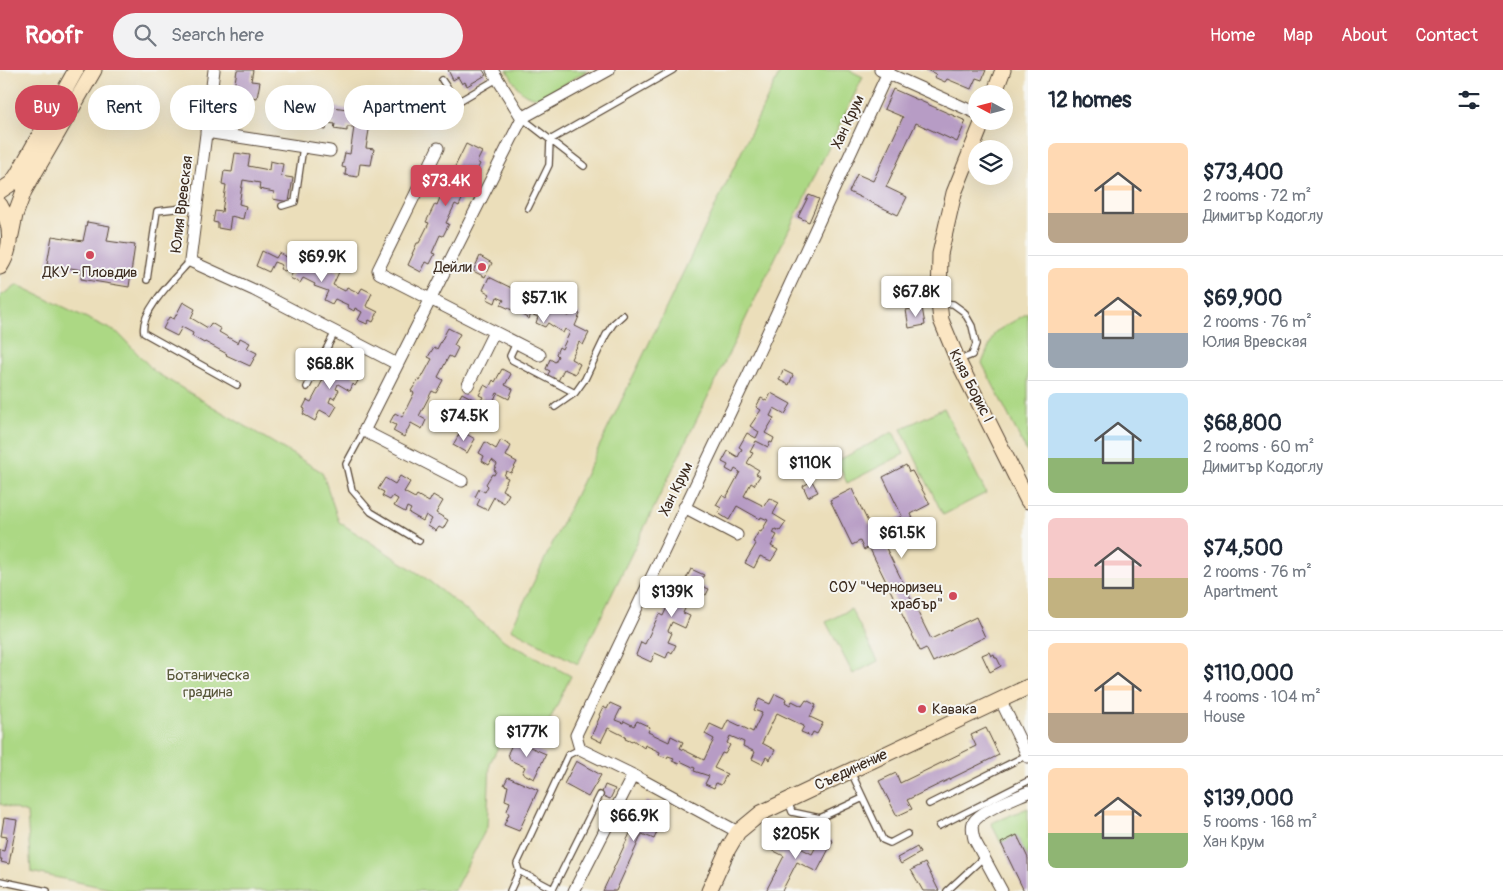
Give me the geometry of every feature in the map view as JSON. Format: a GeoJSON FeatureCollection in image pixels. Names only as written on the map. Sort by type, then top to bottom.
{"type":"FeatureCollection","features":[{"type":"Feature","properties":{"kind":"street"},"geometry":{"type":"LineString","coordinates":[[0,191],[12,182],[18,174],[76,70]]}},
{"type":"Feature","properties":{"kind":"street"},"geometry":{"type":"LineString","coordinates":[[0,267],[7,253],[15,214],[24,191],[94,70]]}},
{"type":"Feature","properties":{"kind":"street","name":"Юлия Вревская"},"geometry":{"type":"LineString","coordinates":[[214,70],[190,261],[254,290],[397,364]]}},
{"type":"Feature","properties":{"kind":"street"},"geometry":{"type":"LineString","coordinates":[[462,481],[364,431],[522,118],[609,70]]}},
{"type":"Feature","properties":{"kind":"street"},"geometry":{"type":"LineString","coordinates":[[997,85],[1003,70]]}},
{"type":"Feature","properties":{"kind":"street"},"geometry":{"type":"LineString","coordinates":[[886,71],[968,109]]}},
{"type":"Feature","properties":{"kind":"street","name":"Хан Крум"},"geometry":{"type":"LineString","coordinates":[[580,748],[576,735],[749,372],[886,71]]}},
{"type":"Feature","properties":{"kind":"street"},"geometry":{"type":"LineString","coordinates":[[495,74],[522,118]]}},
{"type":"Feature","properties":{"kind":"street","name":"Княз Борис I"},"geometry":{"type":"LineString","coordinates":[[980,130],[952,202],[940,254],[939,303],[941,320],[958,361],[1028,501]]}},
{"type":"Feature","properties":{"kind":"street"},"geometry":{"type":"LineString","coordinates":[[206,132],[330,151]]}},
{"type":"Feature","properties":{"kind":"street"},"geometry":{"type":"LineString","coordinates":[[438,148],[378,270],[379,273],[540,355]]}},
{"type":"Feature","properties":{"kind":"street"},"geometry":{"type":"LineString","coordinates":[[0,205],[6,216],[10,235]]}},
{"type":"Feature","properties":{"kind":"street"},"geometry":{"type":"LineString","coordinates":[[468,385],[494,332]]}},
{"type":"Feature","properties":{"kind":"street"},"geometry":{"type":"LineString","coordinates":[[684,507],[737,535]]}},
{"type":"Feature","properties":{"kind":"street","name":"Съединение"},"geometry":{"type":"LineString","coordinates":[[709,891],[738,832],[761,813],[1028,686]]}},
{"type":"Feature","properties":{"kind":"street"},"geometry":{"type":"LineString","coordinates":[[1000,700],[1028,756]]}},
{"type":"Feature","properties":{"kind":"street"},"geometry":{"type":"LineString","coordinates":[[580,748],[738,832]]}},
{"type":"Feature","properties":{"kind":"street"},"geometry":{"type":"LineString","coordinates":[[574,891],[633,775]]}},
{"type":"Feature","properties":{"kind":"street"},"geometry":{"type":"LineString","coordinates":[[1002,891],[974,839],[972,831],[974,823],[980,815],[1028,792]]}},
{"type":"Feature","properties":{"kind":"lane"},"geometry":{"type":"LineString","coordinates":[[550,140],[673,70]]}},
{"type":"Feature","properties":{"kind":"lane"},"geometry":{"type":"LineString","coordinates":[[442,80],[455,98],[461,100],[495,74]]}},
{"type":"Feature","properties":{"kind":"lane"},"geometry":{"type":"LineString","coordinates":[[522,118],[584,166]]}},
{"type":"Feature","properties":{"kind":"lane"},"geometry":{"type":"LineString","coordinates":[[528,208],[549,164],[550,140]]}},
{"type":"Feature","properties":{"kind":"lane"},"geometry":{"type":"LineString","coordinates":[[282,206],[295,202],[303,147]]}},
{"type":"Feature","properties":{"kind":"lane"},"geometry":{"type":"LineString","coordinates":[[146,280],[157,211],[183,208],[196,209]]}},
{"type":"Feature","properties":{"kind":"lane"},"geometry":{"type":"LineString","coordinates":[[190,261],[154,303],[143,326],[144,333],[237,385]]}},
{"type":"Feature","properties":{"kind":"lane"},"geometry":{"type":"LineString","coordinates":[[939,303],[953,304],[964,312],[972,326],[976,344],[972,354],[958,361]]}},
{"type":"Feature","properties":{"kind":"lane"},"geometry":{"type":"LineString","coordinates":[[555,407],[575,393],[585,379],[606,335],[613,324],[623,315]]}},
{"type":"Feature","properties":{"kind":"lane"},"geometry":{"type":"LineString","coordinates":[[307,387],[336,332]]}},
{"type":"Feature","properties":{"kind":"lane"},"geometry":{"type":"LineString","coordinates":[[516,343],[510,356],[512,360],[575,393]]}},
{"type":"Feature","properties":{"kind":"lane"},"geometry":{"type":"LineString","coordinates":[[364,431],[346,464],[352,490],[371,512],[419,541]]}},
{"type":"Feature","properties":{"kind":"lane"},"geometry":{"type":"LineString","coordinates":[[510,891],[519,871],[517,864],[568,755],[580,748]]}},
{"type":"Feature","properties":{"kind":"lane"},"geometry":{"type":"LineString","coordinates":[[929,804],[1028,756]]}},
{"type":"Feature","properties":{"kind":"lane"},"geometry":{"type":"LineString","coordinates":[[850,770],[883,840],[890,843],[907,834]]}},
{"type":"Feature","properties":{"kind":"lane"},"geometry":{"type":"LineString","coordinates":[[939,826],[1028,781]]}},
{"type":"Feature","properties":{"kind":"lane"},"geometry":{"type":"LineString","coordinates":[[519,871],[552,890],[600,795]]}},
{"type":"Feature","properties":{"kind":"lane"},"geometry":{"type":"LineString","coordinates":[[787,800],[792,812],[820,818],[863,798]]}},
{"type":"Feature","properties":{"kind":"lane"},"geometry":{"type":"LineString","coordinates":[[947,891],[984,857]]}},
{"type":"Feature","properties":{"kind":"lane"},"geometry":{"type":"LineString","coordinates":[[0,881],[47,891]]}},
{"type":"Feature","properties":{"kind":"green space"},"geometry":{"type":"Polygon","coordinates":[[[507,70],[588,70],[543,97],[536,97],[525,94],[520,90],[507,70]]]}},
{"type":"Feature","properties":{"kind":"green space"},"geometry":{"type":"Polygon","coordinates":[[[781,70],[849,70],[863,77],[578,664],[511,629],[781,70]]]}},
{"type":"Feature","properties":{"kind":"green space","name":"Ботаническа градина"},"geometry":{"type":"Polygon","coordinates":[[[18,285],[118,333],[155,372],[322,472],[339,522],[424,577],[505,641],[571,676],[541,738],[510,724],[490,763],[487,827],[454,891],[120,891],[31,872],[27,813],[0,804],[0,296],[18,285]]]}},
{"type":"Feature","properties":{"kind":"green space"},"geometry":{"type":"Polygon","coordinates":[[[1028,313],[1028,454],[982,363],[995,332],[1028,313]]]}},
{"type":"Feature","properties":{"kind":"green space"},"geometry":{"type":"Polygon","coordinates":[[[944,408],[986,493],[943,515],[901,429],[944,408]]]}},
{"type":"Feature","properties":{"kind":"green space"},"geometry":{"type":"Polygon","coordinates":[[[893,432],[904,454],[847,483],[837,461],[893,432]]]}},
{"type":"Feature","properties":{"kind":"green space"},"geometry":{"type":"Polygon","coordinates":[[[851,609],[878,661],[853,674],[826,622],[851,609]]]}},
{"type":"Feature","properties":{"kind":"green space"},"geometry":{"type":"Polygon","coordinates":[[[1028,808],[1028,858],[1017,836],[1001,843],[991,823],[1028,808]]]}},
{"type":"Feature","properties":{"kind":"building"},"geometry":{"type":"Polygon","coordinates":[[[237,70],[253,70],[251,81],[260,82],[257,98],[255,98],[255,85],[234,85],[237,70]]]}},
{"type":"Feature","properties":{"kind":"building"},"geometry":{"type":"Polygon","coordinates":[[[448,70],[483,70],[486,75],[467,86],[465,82],[462,84],[458,77],[453,80],[448,70]]]}},
{"type":"Feature","properties":{"kind":"building"},"geometry":{"type":"Polygon","coordinates":[[[926,70],[986,70],[982,80],[976,78],[973,85],[968,85],[968,88],[947,79],[945,82],[934,77],[936,74],[926,70]]]}},
{"type":"Feature","properties":{"kind":"building"},"geometry":{"type":"Polygon","coordinates":[[[893,89],[966,121],[957,142],[916,123],[886,187],[907,197],[898,215],[849,192],[857,174],[873,181],[903,117],[884,109],[893,89]]]}},
{"type":"Feature","properties":{"kind":"building"},"geometry":{"type":"Polygon","coordinates":[[[334,107],[344,109],[344,130],[347,131],[334,129],[334,107]]]}},
{"type":"Feature","properties":{"kind":"building"},"geometry":{"type":"Polygon","coordinates":[[[354,130],[369,130],[366,148],[374,149],[371,165],[360,164],[358,177],[345,175],[346,168],[342,167],[345,153],[350,154],[354,130]]]}},
{"type":"Feature","properties":{"kind":"building"},"geometry":{"type":"Polygon","coordinates":[[[466,144],[482,152],[477,162],[480,164],[474,176],[471,175],[462,193],[464,195],[459,206],[455,204],[446,223],[449,224],[443,236],[440,235],[432,253],[435,254],[430,264],[426,262],[421,272],[408,265],[417,243],[419,243],[429,223],[426,222],[435,204],[437,205],[448,178],[466,144]]]}},
{"type":"Feature","properties":{"kind":"building"},"geometry":{"type":"Polygon","coordinates":[[[235,153],[250,155],[248,166],[269,170],[270,161],[283,164],[281,176],[293,178],[289,202],[273,199],[274,192],[259,189],[260,183],[243,180],[239,204],[246,206],[243,219],[231,216],[229,230],[218,228],[218,223],[213,222],[215,211],[222,212],[226,185],[222,184],[224,171],[232,172],[235,153]]]}},
{"type":"Feature","properties":{"kind":"building"},"geometry":{"type":"Polygon","coordinates":[[[809,195],[819,199],[809,222],[798,217],[809,195]]]}},
{"type":"Feature","properties":{"kind":"building"},"geometry":{"type":"Polygon","coordinates":[[[87,222],[110,226],[107,241],[135,245],[129,287],[81,279],[82,270],[47,264],[52,236],[83,241],[87,222]]]}},
{"type":"Feature","properties":{"kind":"building"},"geometry":{"type":"Polygon","coordinates":[[[297,249],[306,253],[300,266],[311,271],[312,268],[325,274],[327,270],[331,272],[333,269],[339,272],[333,285],[345,291],[347,287],[359,293],[362,288],[372,293],[366,306],[378,312],[373,322],[369,320],[367,324],[358,320],[362,312],[355,308],[354,311],[347,307],[348,305],[335,299],[332,304],[324,300],[328,291],[314,286],[315,284],[303,278],[300,283],[290,278],[293,272],[287,269],[285,271],[280,269],[282,265],[274,262],[269,272],[256,266],[262,251],[276,258],[279,253],[291,259],[297,249]]]}},
{"type":"Feature","properties":{"kind":"building","name":"Дейли"},"geometry":{"type":"Polygon","coordinates":[[[480,256],[492,263],[485,277],[473,271],[480,256]]]}},
{"type":"Feature","properties":{"kind":"building"},"geometry":{"type":"Polygon","coordinates":[[[489,277],[569,316],[572,310],[580,314],[575,326],[589,333],[583,345],[579,342],[571,359],[580,364],[575,374],[564,369],[558,381],[547,376],[550,371],[546,369],[550,359],[555,362],[559,347],[562,349],[570,332],[565,329],[563,333],[548,323],[545,327],[536,323],[538,317],[531,314],[529,319],[522,315],[525,310],[514,305],[512,310],[501,305],[504,300],[497,297],[495,303],[487,299],[490,294],[483,290],[489,277]]]}},
{"type":"Feature","properties":{"kind":"building"},"geometry":{"type":"Polygon","coordinates":[[[183,302],[195,309],[191,318],[208,328],[211,323],[221,329],[219,332],[238,343],[240,338],[250,343],[247,348],[257,353],[250,366],[204,343],[192,336],[193,333],[182,327],[177,336],[163,329],[169,317],[174,319],[183,302]]]}},
{"type":"Feature","properties":{"kind":"building"},"geometry":{"type":"Polygon","coordinates":[[[922,307],[925,325],[909,328],[906,310],[922,307]]]}},
{"type":"Feature","properties":{"kind":"building"},"geometry":{"type":"Polygon","coordinates":[[[448,328],[460,334],[454,345],[458,348],[453,358],[449,356],[438,377],[443,380],[436,393],[432,391],[419,416],[426,420],[422,429],[411,423],[404,437],[393,431],[396,425],[390,422],[395,413],[402,417],[414,393],[411,391],[418,380],[420,381],[432,359],[428,357],[434,347],[437,349],[448,328]]]}},
{"type":"Feature","properties":{"kind":"building"},"geometry":{"type":"Polygon","coordinates":[[[340,357],[353,364],[348,373],[359,379],[355,386],[353,384],[350,391],[338,384],[336,389],[339,390],[334,399],[331,397],[329,402],[337,406],[331,416],[320,410],[315,421],[303,414],[305,409],[303,408],[307,400],[311,402],[326,374],[331,376],[340,357]]]}},
{"type":"Feature","properties":{"kind":"building"},"geometry":{"type":"Polygon","coordinates":[[[502,369],[511,374],[505,385],[513,389],[509,399],[497,393],[491,407],[480,402],[483,397],[479,395],[484,385],[489,388],[493,380],[495,382],[502,369]]]}},
{"type":"Feature","properties":{"kind":"building"},"geometry":{"type":"Polygon","coordinates":[[[783,370],[793,375],[789,385],[779,380],[783,370]]]}},
{"type":"Feature","properties":{"kind":"building"},"geometry":{"type":"Polygon","coordinates":[[[462,393],[473,399],[469,408],[457,402],[462,393]]]}},
{"type":"Feature","properties":{"kind":"building"},"geometry":{"type":"Polygon","coordinates":[[[771,393],[791,404],[785,414],[774,408],[770,416],[774,418],[765,433],[774,438],[772,443],[770,442],[768,447],[756,441],[750,452],[753,453],[747,463],[759,470],[756,474],[760,476],[754,485],[751,483],[744,496],[764,506],[769,498],[779,503],[773,514],[786,522],[780,531],[775,529],[773,533],[777,535],[771,546],[778,550],[771,561],[760,556],[754,568],[745,563],[756,544],[753,542],[768,520],[761,517],[760,519],[737,506],[729,520],[718,513],[721,508],[716,505],[722,495],[726,498],[740,472],[735,469],[733,473],[726,469],[728,465],[722,462],[728,451],[738,457],[742,449],[739,447],[747,433],[756,438],[759,432],[750,426],[761,410],[756,407],[761,398],[767,401],[771,393]]]}},
{"type":"Feature","properties":{"kind":"building"},"geometry":{"type":"Polygon","coordinates":[[[461,431],[475,439],[467,453],[453,445],[461,431]]]}},
{"type":"Feature","properties":{"kind":"building"},"geometry":{"type":"Polygon","coordinates":[[[501,440],[511,446],[506,456],[517,462],[511,473],[506,471],[504,476],[508,478],[502,490],[509,494],[504,503],[494,497],[487,510],[477,505],[480,499],[475,497],[479,489],[485,492],[488,486],[486,484],[492,474],[494,475],[497,464],[492,460],[489,465],[482,461],[484,456],[479,453],[485,442],[496,449],[501,440]]]}},
{"type":"Feature","properties":{"kind":"building"},"geometry":{"type":"Polygon","coordinates":[[[906,465],[909,472],[912,471],[930,504],[911,514],[916,526],[883,542],[931,639],[976,617],[985,637],[933,662],[926,648],[920,651],[869,547],[864,550],[860,541],[852,545],[830,500],[852,489],[869,524],[873,522],[876,529],[902,516],[883,477],[906,465]]]}},
{"type":"Feature","properties":{"kind":"building"},"geometry":{"type":"Polygon","coordinates":[[[400,476],[410,482],[404,492],[415,498],[417,495],[429,502],[433,495],[443,501],[436,513],[448,520],[443,529],[439,527],[436,531],[428,526],[432,519],[426,515],[423,521],[409,513],[411,509],[407,507],[405,512],[394,506],[398,499],[393,496],[390,500],[382,496],[384,492],[378,489],[385,478],[395,484],[400,476]]]}},
{"type":"Feature","properties":{"kind":"building"},"geometry":{"type":"Polygon","coordinates":[[[812,481],[818,492],[808,497],[803,486],[812,481]]]}},
{"type":"Feature","properties":{"kind":"building"},"geometry":{"type":"Polygon","coordinates":[[[691,569],[704,575],[699,585],[709,589],[702,599],[692,594],[683,613],[690,616],[685,628],[672,622],[668,631],[672,633],[668,642],[676,645],[672,653],[669,651],[666,658],[655,653],[651,662],[636,655],[641,642],[645,644],[659,614],[663,616],[677,585],[682,587],[691,569]]]}},
{"type":"Feature","properties":{"kind":"building"},"geometry":{"type":"Polygon","coordinates":[[[989,652],[991,656],[994,654],[1001,666],[990,672],[982,655],[989,652]]]}},
{"type":"Feature","properties":{"kind":"building"},"geometry":{"type":"Polygon","coordinates":[[[775,694],[786,699],[785,702],[790,705],[792,701],[802,706],[806,700],[816,705],[810,717],[823,723],[817,734],[813,732],[811,736],[801,732],[804,726],[777,713],[762,743],[775,750],[770,760],[766,757],[762,764],[752,759],[755,752],[743,746],[744,742],[730,736],[727,743],[730,745],[725,754],[722,753],[714,768],[727,774],[721,785],[716,783],[714,788],[705,784],[709,776],[694,771],[695,768],[680,761],[679,764],[672,761],[674,758],[659,755],[660,752],[645,745],[644,748],[633,740],[632,742],[625,739],[626,737],[608,728],[601,742],[591,737],[603,707],[607,709],[610,703],[621,708],[615,720],[623,723],[624,721],[634,726],[637,721],[650,727],[648,732],[669,742],[671,736],[683,742],[680,748],[704,760],[714,739],[705,734],[710,724],[723,730],[728,720],[753,732],[762,713],[754,710],[759,699],[770,704],[775,694]]]}},
{"type":"Feature","properties":{"kind":"building"},"geometry":{"type":"Polygon","coordinates":[[[986,728],[999,755],[907,800],[912,809],[897,816],[879,781],[896,773],[900,783],[976,746],[971,735],[986,728]]]}},
{"type":"Feature","properties":{"kind":"building"},"geometry":{"type":"Polygon","coordinates":[[[514,740],[546,754],[534,779],[522,773],[525,767],[510,760],[508,753],[514,740]]]}},
{"type":"Feature","properties":{"kind":"building"},"geometry":{"type":"Polygon","coordinates":[[[576,761],[601,775],[588,797],[564,784],[576,761]]]}},
{"type":"Feature","properties":{"kind":"building"},"geometry":{"type":"Polygon","coordinates":[[[508,777],[538,790],[519,831],[504,825],[509,814],[507,811],[510,802],[505,800],[508,786],[504,785],[508,777]]]}},
{"type":"Feature","properties":{"kind":"building"},"geometry":{"type":"Polygon","coordinates":[[[605,785],[615,789],[610,799],[601,795],[605,785]]]}},
{"type":"Feature","properties":{"kind":"building"},"geometry":{"type":"Polygon","coordinates":[[[646,801],[658,807],[652,819],[661,823],[654,839],[642,834],[616,891],[603,891],[632,829],[625,826],[630,815],[638,819],[646,801]]]}},
{"type":"Feature","properties":{"kind":"building"},"geometry":{"type":"Polygon","coordinates":[[[4,818],[17,820],[9,864],[1,862],[2,859],[0,859],[0,850],[4,851],[7,837],[1,836],[4,818]]]}},
{"type":"Feature","properties":{"kind":"building"},"geometry":{"type":"Polygon","coordinates":[[[822,835],[833,841],[817,872],[797,862],[782,891],[766,891],[784,856],[770,849],[777,836],[812,854],[822,835]]]}},
{"type":"Feature","properties":{"kind":"building"},"geometry":{"type":"Polygon","coordinates":[[[1017,835],[1028,858],[1028,891],[1024,891],[1001,843],[1017,835]]]}},
{"type":"Feature","properties":{"kind":"building"},"geometry":{"type":"Polygon","coordinates":[[[917,847],[920,853],[901,864],[897,858],[917,847]]]}},
{"type":"Feature","properties":{"kind":"building"},"geometry":{"type":"Polygon","coordinates":[[[925,863],[939,891],[923,891],[911,870],[925,863]]]}},
{"type":"Feature","properties":{"kind":"place","name":"ДКУ - Пловдив"},"geometry":{"type":"Point","coordinates":[90,255]}},
{"type":"Feature","properties":{"kind":"place","name":"Дейли"},"geometry":{"type":"Point","coordinates":[482,267]}},
{"type":"Feature","properties":{"kind":"place","name":"СОУ \"Черноризец храбър\""},"geometry":{"type":"Point","coordinates":[953,596]}},
{"type":"Feature","properties":{"kind":"place","name":"Кавака"},"geometry":{"type":"Point","coordinates":[922,709]}}]}
